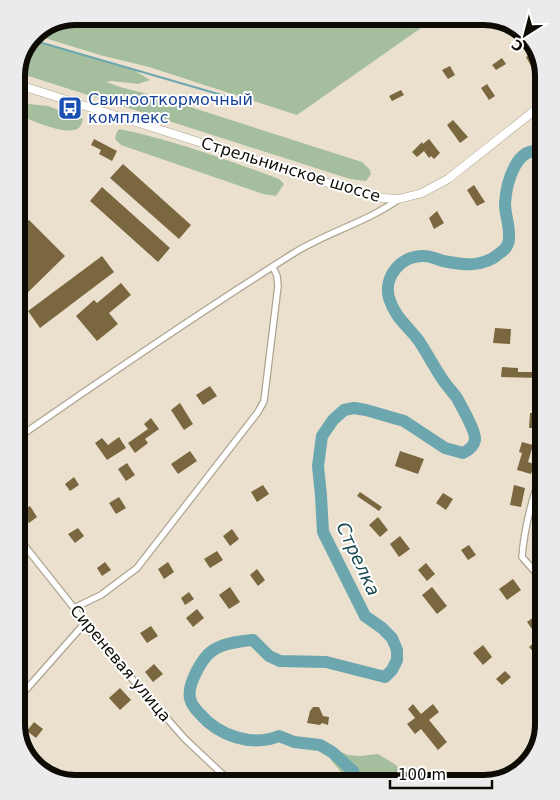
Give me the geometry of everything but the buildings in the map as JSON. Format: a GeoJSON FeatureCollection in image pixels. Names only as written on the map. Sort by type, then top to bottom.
{"type":"FeatureCollection","features":[{"type":"Feature","properties":{"kind":"main road","name":"Стрельнинское шоссе"},"geometry":{"type":"LineString","coordinates":[[25,87],[325,182],[382,198],[399,199],[422,193],[448,179],[535,109]]}},
{"type":"Feature","properties":{"kind":"street"},"geometry":{"type":"LineString","coordinates":[[25,433],[178,328],[273,267],[326,235],[381,212],[399,199]]}},
{"type":"Feature","properties":{"kind":"street"},"geometry":{"type":"LineString","coordinates":[[74,608],[101,595],[137,568],[258,412],[264,401],[278,286],[277,276],[273,267]]}},
{"type":"Feature","properties":{"kind":"street"},"geometry":{"type":"LineString","coordinates":[[535,501],[523,542],[522,557],[535,572]]}},
{"type":"Feature","properties":{"kind":"street","name":"Сиреневая улица"},"geometry":{"type":"LineString","coordinates":[[25,546],[74,608],[84,624],[185,739],[223,775]]}},
{"type":"Feature","properties":{"kind":"street"},"geometry":{"type":"LineString","coordinates":[[25,691],[84,624]]}},
{"type":"Feature","properties":{"kind":"green space"},"geometry":{"type":"Polygon","coordinates":[[[76,25],[425,25],[297,115],[149,67],[100,55],[43,37],[56,29],[76,25]]]}},
{"type":"Feature","properties":{"kind":"green space"},"geometry":{"type":"Polygon","coordinates":[[[39,42],[132,69],[150,80],[138,84],[106,82],[362,162],[370,170],[371,174],[366,181],[350,179],[25,75],[30,53],[39,42]]]}},
{"type":"Feature","properties":{"kind":"green space"},"geometry":{"type":"Polygon","coordinates":[[[25,102],[48,106],[83,119],[78,129],[74,130],[61,130],[25,117],[25,102]]]}},
{"type":"Feature","properties":{"kind":"green space"},"geometry":{"type":"Polygon","coordinates":[[[119,129],[200,151],[279,179],[284,184],[276,196],[263,194],[121,145],[115,139],[119,129]]]}},
{"type":"Feature","properties":{"kind":"green space"},"geometry":{"type":"Polygon","coordinates":[[[335,749],[348,755],[378,754],[409,775],[343,775],[331,760],[335,749]]]}},
{"type":"Feature","properties":{"kind":"waterway"},"geometry":{"type":"LineString","coordinates":[[39,42],[232,98]]}},
{"type":"Feature","properties":{"kind":"waterway","name":"Стрелка"},"geometry":{"type":"LineString","coordinates":[[355,775],[353,771],[332,752],[320,745],[294,742],[279,736],[269,739],[247,740],[226,734],[208,722],[193,705],[190,698],[193,679],[208,654],[216,648],[226,644],[253,640],[269,656],[280,661],[326,662],[385,677],[392,670],[397,660],[397,650],[392,638],[365,616],[323,532],[318,466],[322,436],[333,420],[344,410],[354,408],[404,421],[445,448],[463,453],[472,446],[475,436],[468,419],[457,398],[443,380],[419,341],[395,311],[389,298],[389,282],[396,268],[408,259],[426,256],[443,261],[473,264],[487,261],[507,247],[509,229],[505,204],[508,186],[515,166],[520,159],[527,153],[535,151]]}},
{"type":"Feature","properties":{"kind":"place","name":"Свинооткормочный комплекс"},"geometry":{"type":"Point","coordinates":[70,108]}}]}
